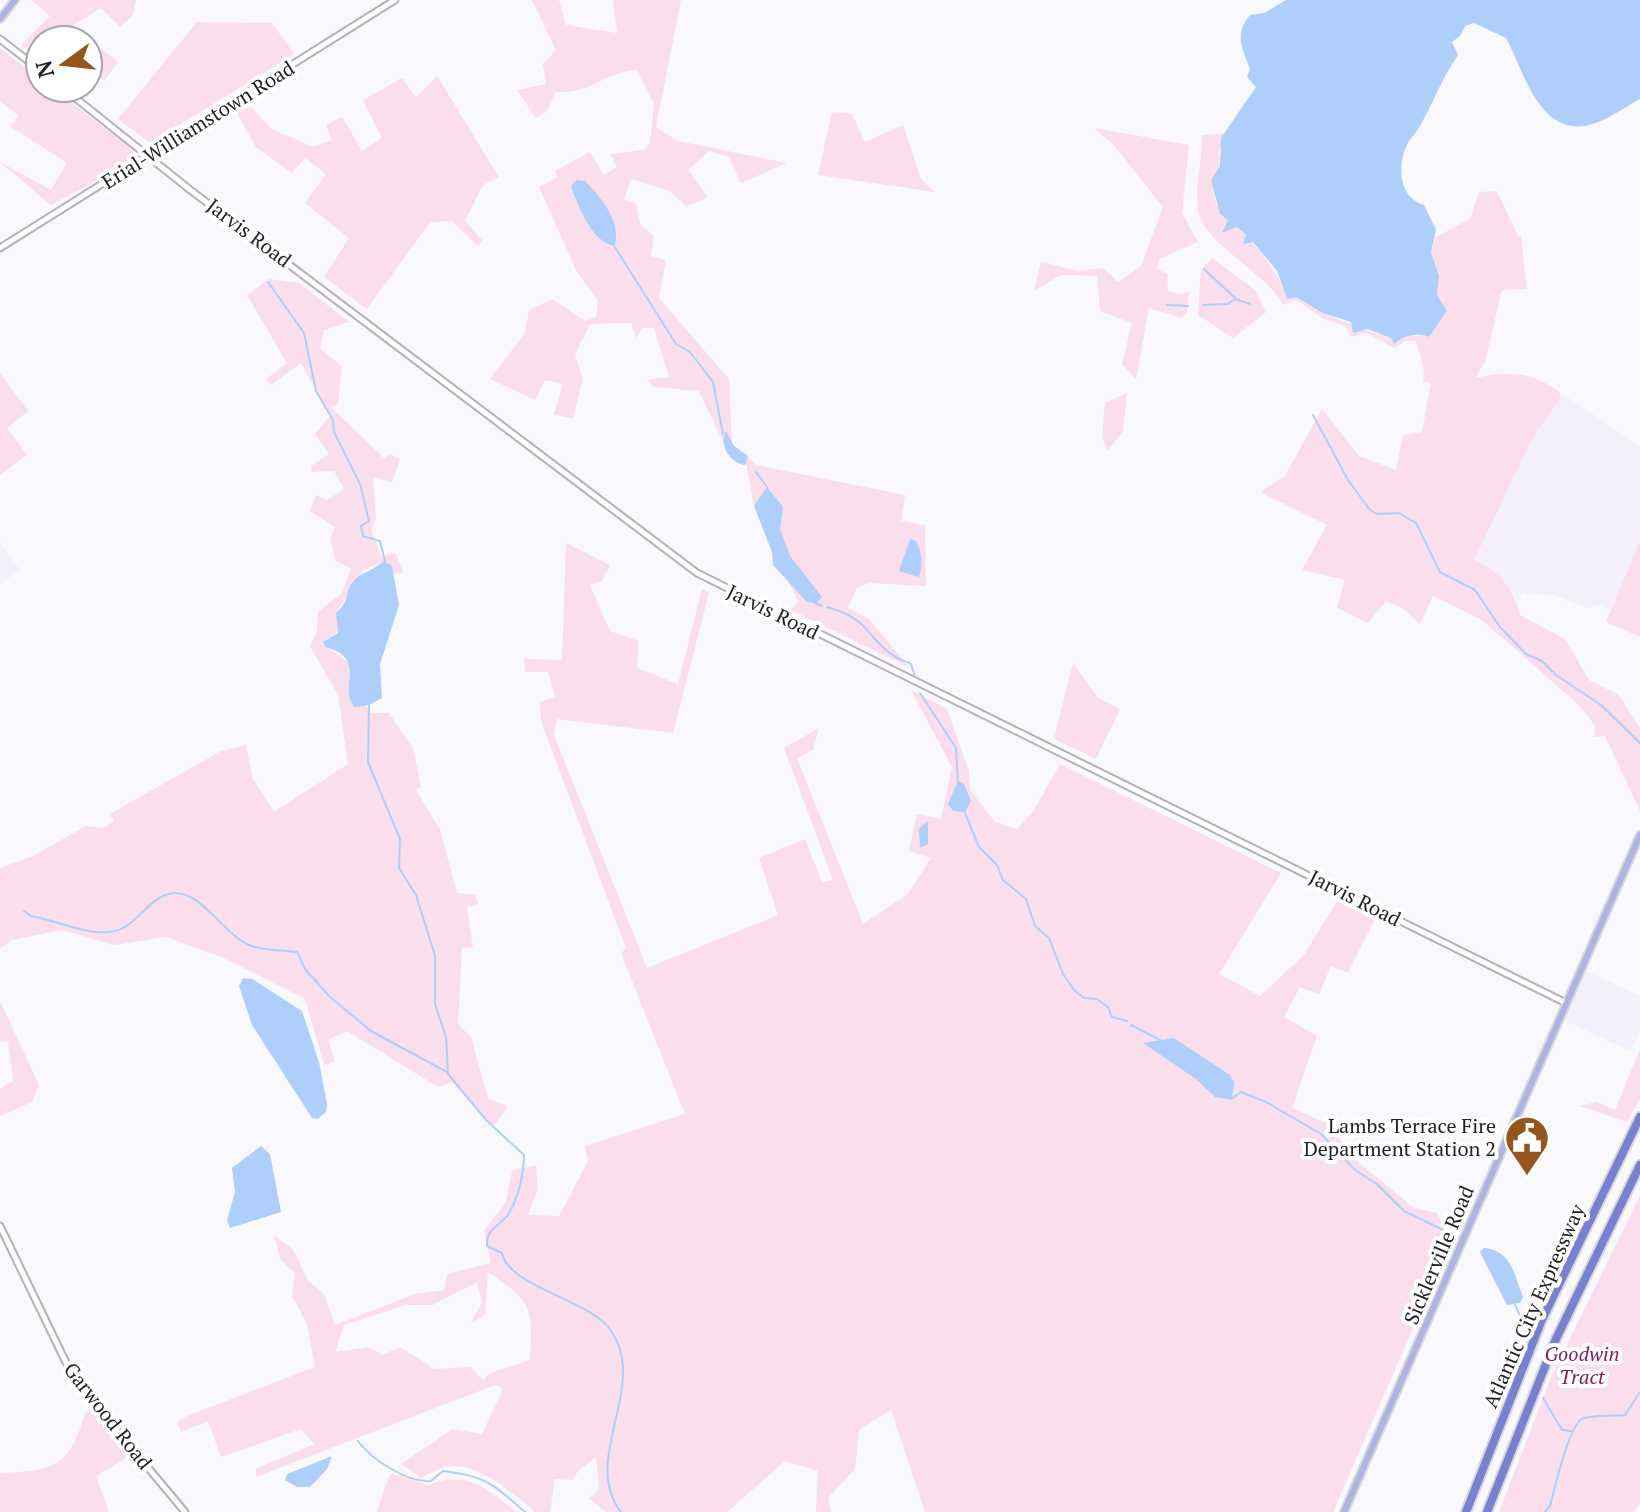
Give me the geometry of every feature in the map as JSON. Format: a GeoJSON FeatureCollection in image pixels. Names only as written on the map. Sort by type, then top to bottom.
{"type":"FeatureCollection","features":[{"type":"Feature","properties":{"kind":"highway","name":"Atlantic City Expressway"},"geometry":{"type":"LineString","coordinates":[[1466,1512],[1541,1322],[1640,1117]]}},
{"type":"Feature","properties":{"kind":"highway","name":"Atlantic City Expressway"},"geometry":{"type":"LineString","coordinates":[[1487,1512],[1556,1339],[1640,1165]]}},
{"type":"Feature","properties":{"kind":"main road"},"geometry":{"type":"LineString","coordinates":[[0,19],[15,0]]}},
{"type":"Feature","properties":{"kind":"main road","name":"Sicklerville Road"},"geometry":{"type":"LineString","coordinates":[[1344,1512],[1640,835]]}},
{"type":"Feature","properties":{"kind":"street","name":"Erial-Williamstown Road"},"geometry":{"type":"LineString","coordinates":[[0,248],[395,0]]}},
{"type":"Feature","properties":{"kind":"street"},"geometry":{"type":"LineString","coordinates":[[0,39],[24,58]]}},
{"type":"Feature","properties":{"kind":"street","name":"Jarvis Road"},"geometry":{"type":"LineString","coordinates":[[84,104],[678,560],[714,583],[1566,1003]]}},
{"type":"Feature","properties":{"kind":"street","name":"Garwood Road"},"geometry":{"type":"LineString","coordinates":[[0,1226],[74,1379],[185,1512]]}},
{"type":"Feature","properties":{"kind":"shaded area"},"geometry":{"type":"Polygon","coordinates":[[[1551,386],[1640,446],[1640,541],[1611,610],[1599,605],[1587,608],[1554,595],[1522,593],[1517,605],[1515,594],[1473,560],[1551,386]]]}},
{"type":"Feature","properties":{"kind":"shaded area"},"geometry":{"type":"Polygon","coordinates":[[[0,543],[20,570],[0,584],[0,543]]]}},
{"type":"Feature","properties":{"kind":"shaded area"},"geometry":{"type":"Polygon","coordinates":[[[1582,969],[1640,996],[1640,1030],[1630,1051],[1560,1018],[1582,969]]]}},
{"type":"Feature","properties":{"kind":"green space"},"geometry":{"type":"Polygon","coordinates":[[[31,0],[136,0],[133,15],[120,27],[101,8],[75,24],[42,24],[50,16],[31,0]]]}},
{"type":"Feature","properties":{"kind":"green space"},"geometry":{"type":"Polygon","coordinates":[[[532,0],[559,0],[566,25],[617,33],[613,0],[681,0],[656,127],[678,141],[787,163],[741,183],[729,157],[709,151],[688,170],[708,197],[686,207],[670,191],[631,179],[624,199],[636,204],[640,224],[654,236],[651,256],[666,260],[659,298],[729,379],[732,444],[756,465],[905,495],[901,521],[925,525],[926,586],[869,583],[857,588],[848,608],[869,619],[910,668],[791,610],[798,602],[754,506],[746,464],[727,450],[699,391],[654,387],[647,380],[669,377],[654,328],[643,328],[636,338],[631,323],[590,324],[575,355],[583,379],[573,418],[554,415],[563,384],[545,380],[535,400],[490,379],[525,333],[529,310],[552,299],[585,321],[596,317],[598,301],[576,270],[539,187],[558,177],[555,171],[590,152],[604,175],[617,167],[610,154],[643,150],[650,143],[654,104],[637,70],[615,75],[579,90],[555,92],[548,110],[536,118],[517,90],[546,84],[543,64],[556,50],[532,0]]]}},
{"type":"Feature","properties":{"kind":"green space"},"geometry":{"type":"Polygon","coordinates":[[[197,22],[272,23],[294,54],[150,143],[118,119],[197,22]]]}},
{"type":"Feature","properties":{"kind":"green space"},"geometry":{"type":"Polygon","coordinates":[[[0,48],[24,67],[24,104],[73,104],[127,145],[133,152],[130,163],[51,205],[0,162],[51,190],[67,163],[10,126],[19,116],[0,101],[0,48]]]}},
{"type":"Feature","properties":{"kind":"green space"},"geometry":{"type":"Polygon","coordinates":[[[104,51],[118,62],[104,81],[104,51]]]}},
{"type":"Feature","properties":{"kind":"green space"},"geometry":{"type":"Polygon","coordinates":[[[437,76],[499,177],[483,185],[465,221],[482,240],[478,246],[452,221],[430,222],[367,309],[324,277],[349,238],[305,203],[326,174],[305,158],[292,173],[256,147],[237,113],[250,106],[272,129],[313,147],[332,140],[326,125],[342,117],[362,151],[382,138],[363,100],[402,78],[416,97],[437,76]]]}},
{"type":"Feature","properties":{"kind":"green space"},"geometry":{"type":"Polygon","coordinates":[[[832,112],[852,114],[865,142],[903,125],[921,179],[935,192],[818,175],[832,112]]]}},
{"type":"Feature","properties":{"kind":"green space"},"geometry":{"type":"Polygon","coordinates":[[[1094,128],[1189,145],[1182,213],[1198,242],[1159,259],[1157,269],[1167,274],[1168,291],[1179,294],[1189,292],[1187,312],[1182,318],[1149,308],[1136,379],[1122,364],[1132,323],[1100,311],[1097,276],[1061,275],[1034,291],[1041,262],[1078,271],[1103,268],[1118,282],[1141,266],[1163,207],[1114,145],[1094,128]]]}},
{"type":"Feature","properties":{"kind":"green space"},"geometry":{"type":"Polygon","coordinates":[[[1226,133],[1219,151],[1220,168],[1211,180],[1216,204],[1228,220],[1222,233],[1237,227],[1278,277],[1287,298],[1296,297],[1342,321],[1391,338],[1429,337],[1447,311],[1437,295],[1439,276],[1431,252],[1436,237],[1470,219],[1479,192],[1497,191],[1518,236],[1521,236],[1527,289],[1502,290],[1485,362],[1475,378],[1498,374],[1528,376],[1548,384],[1558,391],[1561,398],[1534,435],[1474,560],[1504,582],[1514,596],[1520,615],[1565,639],[1589,680],[1619,695],[1640,728],[1640,811],[1605,736],[1594,737],[1595,726],[1580,706],[1482,620],[1433,596],[1420,624],[1402,608],[1386,601],[1368,623],[1337,608],[1345,580],[1302,570],[1327,525],[1260,492],[1285,476],[1322,409],[1359,456],[1396,470],[1403,435],[1422,432],[1431,382],[1423,382],[1424,369],[1416,341],[1405,341],[1394,348],[1367,333],[1351,337],[1345,326],[1324,319],[1296,300],[1283,305],[1263,280],[1211,235],[1203,222],[1197,200],[1202,135],[1226,133]]]}},
{"type":"Feature","properties":{"kind":"green space"},"geometry":{"type":"Polygon","coordinates":[[[1212,258],[1255,290],[1266,312],[1233,338],[1198,315],[1201,270],[1212,258]]]}},
{"type":"Feature","properties":{"kind":"green space"},"geometry":{"type":"Polygon","coordinates":[[[269,279],[299,283],[349,322],[324,330],[320,349],[342,366],[338,404],[331,407],[385,459],[390,454],[400,459],[392,482],[373,477],[376,519],[371,529],[381,556],[396,553],[403,572],[393,575],[385,561],[363,570],[336,613],[339,630],[323,644],[348,662],[350,687],[371,713],[389,713],[413,748],[421,787],[416,790],[440,830],[457,893],[476,895],[478,904],[467,907],[473,948],[462,947],[458,1024],[471,1037],[488,1098],[508,1107],[493,1127],[452,1082],[438,1087],[347,1031],[328,1040],[335,1062],[324,1065],[305,999],[224,958],[166,937],[114,945],[62,930],[12,940],[0,949],[0,868],[31,857],[86,826],[103,828],[114,821],[110,814],[219,752],[246,745],[253,779],[274,812],[348,764],[338,695],[310,646],[317,632],[318,612],[342,593],[351,569],[336,561],[330,539],[335,527],[310,511],[316,495],[327,500],[344,489],[334,471],[312,472],[311,466],[329,454],[315,434],[331,415],[301,363],[271,385],[266,379],[287,363],[247,295],[269,279]]]}},
{"type":"Feature","properties":{"kind":"green space"},"geometry":{"type":"Polygon","coordinates":[[[0,373],[28,411],[7,428],[27,455],[0,475],[0,373]]]}},
{"type":"Feature","properties":{"kind":"green space"},"geometry":{"type":"Polygon","coordinates":[[[1127,393],[1123,431],[1107,451],[1102,436],[1105,403],[1127,393]]]}},
{"type":"Feature","properties":{"kind":"green space"},"geometry":{"type":"Polygon","coordinates":[[[1640,541],[1640,637],[1606,622],[1640,541]]]}},
{"type":"Feature","properties":{"kind":"green space"},"geometry":{"type":"Polygon","coordinates":[[[566,543],[610,565],[602,581],[590,585],[610,631],[639,641],[637,668],[678,684],[702,589],[709,593],[673,733],[557,719],[554,735],[647,968],[778,915],[759,858],[805,839],[822,882],[833,880],[784,748],[819,728],[813,750],[797,758],[863,924],[908,894],[931,858],[909,851],[917,814],[941,819],[952,767],[911,690],[947,709],[969,771],[970,790],[995,822],[1017,829],[1033,812],[1060,764],[1281,873],[1219,974],[1260,996],[1304,955],[1337,901],[1375,919],[1348,973],[1331,966],[1319,994],[1300,987],[1284,1017],[1317,1036],[1292,1108],[1328,1124],[1358,1162],[1414,1208],[1437,1213],[1451,1241],[1333,1512],[925,1512],[891,1410],[859,1430],[855,1469],[828,1498],[831,1512],[816,1512],[818,1471],[785,1461],[727,1512],[606,1512],[589,1498],[599,1490],[596,1457],[572,1480],[555,1479],[550,1512],[535,1512],[482,1473],[457,1466],[436,1470],[421,1478],[401,1464],[453,1429],[482,1434],[503,1389],[495,1385],[256,1477],[256,1469],[314,1444],[301,1429],[221,1457],[208,1421],[181,1432],[177,1422],[187,1416],[315,1367],[307,1324],[292,1296],[295,1273],[281,1260],[274,1236],[293,1249],[308,1281],[324,1294],[335,1325],[415,1294],[444,1290],[447,1274],[491,1263],[484,1231],[506,1202],[512,1171],[536,1165],[538,1189],[528,1215],[559,1216],[588,1161],[585,1146],[685,1114],[621,953],[626,948],[542,724],[539,702],[555,697],[548,672],[525,672],[524,659],[562,660],[566,543]],[[488,1272],[485,1315],[471,1323],[482,1302],[477,1282],[433,1305],[406,1305],[344,1325],[335,1352],[369,1347],[382,1355],[400,1347],[435,1369],[471,1367],[483,1380],[490,1373],[530,1360],[531,1328],[527,1307],[514,1291],[488,1272]]]}},
{"type":"Feature","properties":{"kind":"green space"},"geometry":{"type":"Polygon","coordinates":[[[1073,663],[1098,698],[1120,709],[1096,759],[1054,739],[1073,663]]]}},
{"type":"Feature","properties":{"kind":"green space"},"geometry":{"type":"Polygon","coordinates":[[[0,1001],[39,1085],[32,1102],[0,1116],[0,1089],[13,1081],[8,1042],[0,1041],[0,1001]]]}},
{"type":"Feature","properties":{"kind":"green space"},"geometry":{"type":"Polygon","coordinates":[[[1640,1049],[1640,1099],[1627,1122],[1580,1106],[1596,1102],[1615,1110],[1640,1049]]]}},
{"type":"Feature","properties":{"kind":"green space","name":"Goodwin Tract"},"geometry":{"type":"Polygon","coordinates":[[[1640,1195],[1640,1503],[1634,1512],[1499,1512],[1550,1380],[1640,1195]]]}},
{"type":"Feature","properties":{"kind":"green space"},"geometry":{"type":"Polygon","coordinates":[[[98,1406],[136,1452],[96,1476],[109,1512],[0,1512],[0,1473],[34,1470],[57,1462],[73,1445],[85,1413],[98,1406]]]}},
{"type":"Feature","properties":{"kind":"green space"},"geometry":{"type":"Polygon","coordinates":[[[390,1473],[428,1485],[454,1479],[466,1480],[486,1489],[517,1512],[377,1512],[390,1473]]]}},
{"type":"Feature","properties":{"kind":"water"},"geometry":{"type":"Polygon","coordinates":[[[1286,0],[1640,0],[1640,99],[1589,125],[1572,126],[1557,121],[1536,98],[1506,38],[1474,23],[1465,26],[1460,36],[1452,42],[1458,55],[1409,141],[1401,168],[1404,187],[1415,201],[1424,205],[1436,230],[1431,252],[1439,276],[1437,295],[1447,311],[1429,337],[1411,336],[1394,344],[1391,338],[1367,329],[1353,333],[1351,322],[1323,313],[1296,297],[1287,299],[1277,271],[1253,242],[1243,244],[1246,235],[1237,227],[1222,233],[1228,220],[1220,214],[1211,180],[1220,166],[1221,138],[1256,87],[1247,77],[1250,69],[1241,41],[1242,29],[1250,15],[1264,13],[1286,0]]]}},
{"type":"Feature","properties":{"kind":"water"},"geometry":{"type":"Polygon","coordinates":[[[577,180],[585,181],[608,210],[615,227],[615,246],[599,238],[587,222],[571,186],[577,180]]]}},
{"type":"Feature","properties":{"kind":"water"},"geometry":{"type":"Polygon","coordinates":[[[726,431],[734,446],[748,456],[745,465],[735,461],[727,452],[723,442],[726,431]]]}},
{"type":"Feature","properties":{"kind":"water"},"geometry":{"type":"Polygon","coordinates":[[[767,487],[783,507],[780,529],[790,556],[822,597],[816,603],[807,602],[773,565],[772,552],[754,506],[767,487]]]}},
{"type":"Feature","properties":{"kind":"water"},"geometry":{"type":"Polygon","coordinates":[[[910,539],[916,541],[921,554],[919,577],[899,571],[910,539]]]}},
{"type":"Feature","properties":{"kind":"water"},"geometry":{"type":"Polygon","coordinates":[[[384,561],[392,566],[399,605],[380,664],[382,698],[369,705],[354,707],[350,698],[349,665],[345,658],[325,647],[323,642],[338,633],[336,613],[344,604],[352,583],[384,561]]]}},
{"type":"Feature","properties":{"kind":"water"},"geometry":{"type":"Polygon","coordinates":[[[958,781],[964,784],[971,801],[965,812],[953,811],[948,804],[958,781]]]}},
{"type":"Feature","properties":{"kind":"water"},"geometry":{"type":"Polygon","coordinates":[[[928,821],[928,844],[920,848],[919,829],[928,821]]]}},
{"type":"Feature","properties":{"kind":"water"},"geometry":{"type":"Polygon","coordinates":[[[243,978],[252,979],[302,1011],[319,1062],[327,1104],[326,1112],[318,1119],[312,1118],[252,1025],[239,986],[243,978]]]}},
{"type":"Feature","properties":{"kind":"water"},"geometry":{"type":"Polygon","coordinates":[[[1174,1038],[1230,1075],[1234,1082],[1232,1100],[1215,1097],[1196,1079],[1143,1043],[1174,1038]]]}},
{"type":"Feature","properties":{"kind":"water"},"geometry":{"type":"Polygon","coordinates":[[[261,1146],[270,1154],[281,1212],[230,1228],[227,1220],[235,1192],[232,1168],[261,1146]]]}},
{"type":"Feature","properties":{"kind":"water"},"geometry":{"type":"Polygon","coordinates":[[[1484,1248],[1506,1258],[1523,1297],[1520,1303],[1507,1305],[1480,1252],[1484,1248]]]}},
{"type":"Feature","properties":{"kind":"water"},"geometry":{"type":"Polygon","coordinates":[[[332,1456],[327,1469],[310,1487],[297,1487],[285,1480],[287,1474],[332,1456]]]}},
{"type":"Feature","properties":{"kind":"waterway"},"geometry":{"type":"LineString","coordinates":[[613,244],[676,344],[690,352],[713,382],[723,434]]}},
{"type":"Feature","properties":{"kind":"waterway"},"geometry":{"type":"LineString","coordinates":[[1204,269],[1235,298]]}},
{"type":"Feature","properties":{"kind":"waterway"},"geometry":{"type":"LineString","coordinates":[[268,282],[304,333],[316,391],[333,420],[334,432],[360,484],[369,521],[361,526],[363,536],[380,541],[385,561]]}},
{"type":"Feature","properties":{"kind":"waterway"},"geometry":{"type":"LineString","coordinates":[[1203,305],[1228,304],[1235,299],[1250,304]]}},
{"type":"Feature","properties":{"kind":"waterway"},"geometry":{"type":"LineString","coordinates":[[1167,305],[1188,306]]}},
{"type":"Feature","properties":{"kind":"waterway"},"geometry":{"type":"LineString","coordinates":[[1313,415],[1348,480],[1370,510],[1377,514],[1399,513],[1416,523],[1440,572],[1475,590],[1500,627],[1526,654],[1542,661],[1556,675],[1601,705],[1640,743]]}},
{"type":"Feature","properties":{"kind":"waterway"},"geometry":{"type":"LineString","coordinates":[[756,472],[767,487]]}},
{"type":"Feature","properties":{"kind":"waterway"},"geometry":{"type":"LineString","coordinates":[[815,603],[822,606]]}},
{"type":"Feature","properties":{"kind":"waterway"},"geometry":{"type":"LineString","coordinates":[[827,607],[860,623],[885,649],[911,664],[915,677]]}},
{"type":"Feature","properties":{"kind":"waterway"},"geometry":{"type":"LineString","coordinates":[[920,693],[956,748],[958,784]]}},
{"type":"Feature","properties":{"kind":"waterway"},"geometry":{"type":"LineString","coordinates":[[369,702],[368,762],[400,839],[399,868],[416,895],[435,956],[435,1004],[446,1037],[448,1074],[486,1120],[524,1155],[522,1178],[514,1203],[507,1216],[491,1232],[487,1246],[502,1253],[507,1265],[518,1275],[584,1309],[609,1328],[620,1350],[623,1373],[607,1468],[610,1491],[621,1512]]}},
{"type":"Feature","properties":{"kind":"waterway"},"geometry":{"type":"LineString","coordinates":[[965,813],[979,847],[997,865],[1003,880],[1026,899],[1035,926],[1049,938],[1063,974],[1074,990],[1084,998],[1097,999],[1108,1007],[1112,1017],[1127,1021]]}},
{"type":"Feature","properties":{"kind":"waterway"},"geometry":{"type":"LineString","coordinates":[[24,911],[31,916],[73,927],[105,932],[115,931],[132,922],[162,896],[182,894],[190,897],[249,945],[297,952],[305,969],[329,996],[371,1031],[447,1072]]}},
{"type":"Feature","properties":{"kind":"waterway"},"geometry":{"type":"LineString","coordinates":[[1131,1025],[1160,1040]]}},
{"type":"Feature","properties":{"kind":"waterway"},"geometry":{"type":"LineString","coordinates":[[1233,1098],[1241,1092],[1266,1102],[1321,1134],[1355,1170],[1377,1184],[1404,1211],[1460,1238]]}},
{"type":"Feature","properties":{"kind":"waterway"},"geometry":{"type":"LineString","coordinates":[[1515,1305],[1524,1324]]}},
{"type":"Feature","properties":{"kind":"waterway"},"geometry":{"type":"LineString","coordinates":[[1545,1512],[1550,1506],[1567,1446],[1577,1424],[1582,1419],[1596,1416],[1625,1415],[1640,1392]]}},
{"type":"Feature","properties":{"kind":"waterway"},"geometry":{"type":"LineString","coordinates":[[1543,1398],[1562,1430],[1571,1431]]}},
{"type":"Feature","properties":{"kind":"waterway"},"geometry":{"type":"LineString","coordinates":[[358,1441],[380,1462],[401,1474],[431,1481],[443,1471],[479,1479],[496,1488],[525,1512]]}},
{"type":"Feature","properties":{"kind":"place","name":"Lambs Terrace Fire Department Station 2"},"geometry":{"type":"Point","coordinates":[1527,1177]}}]}
